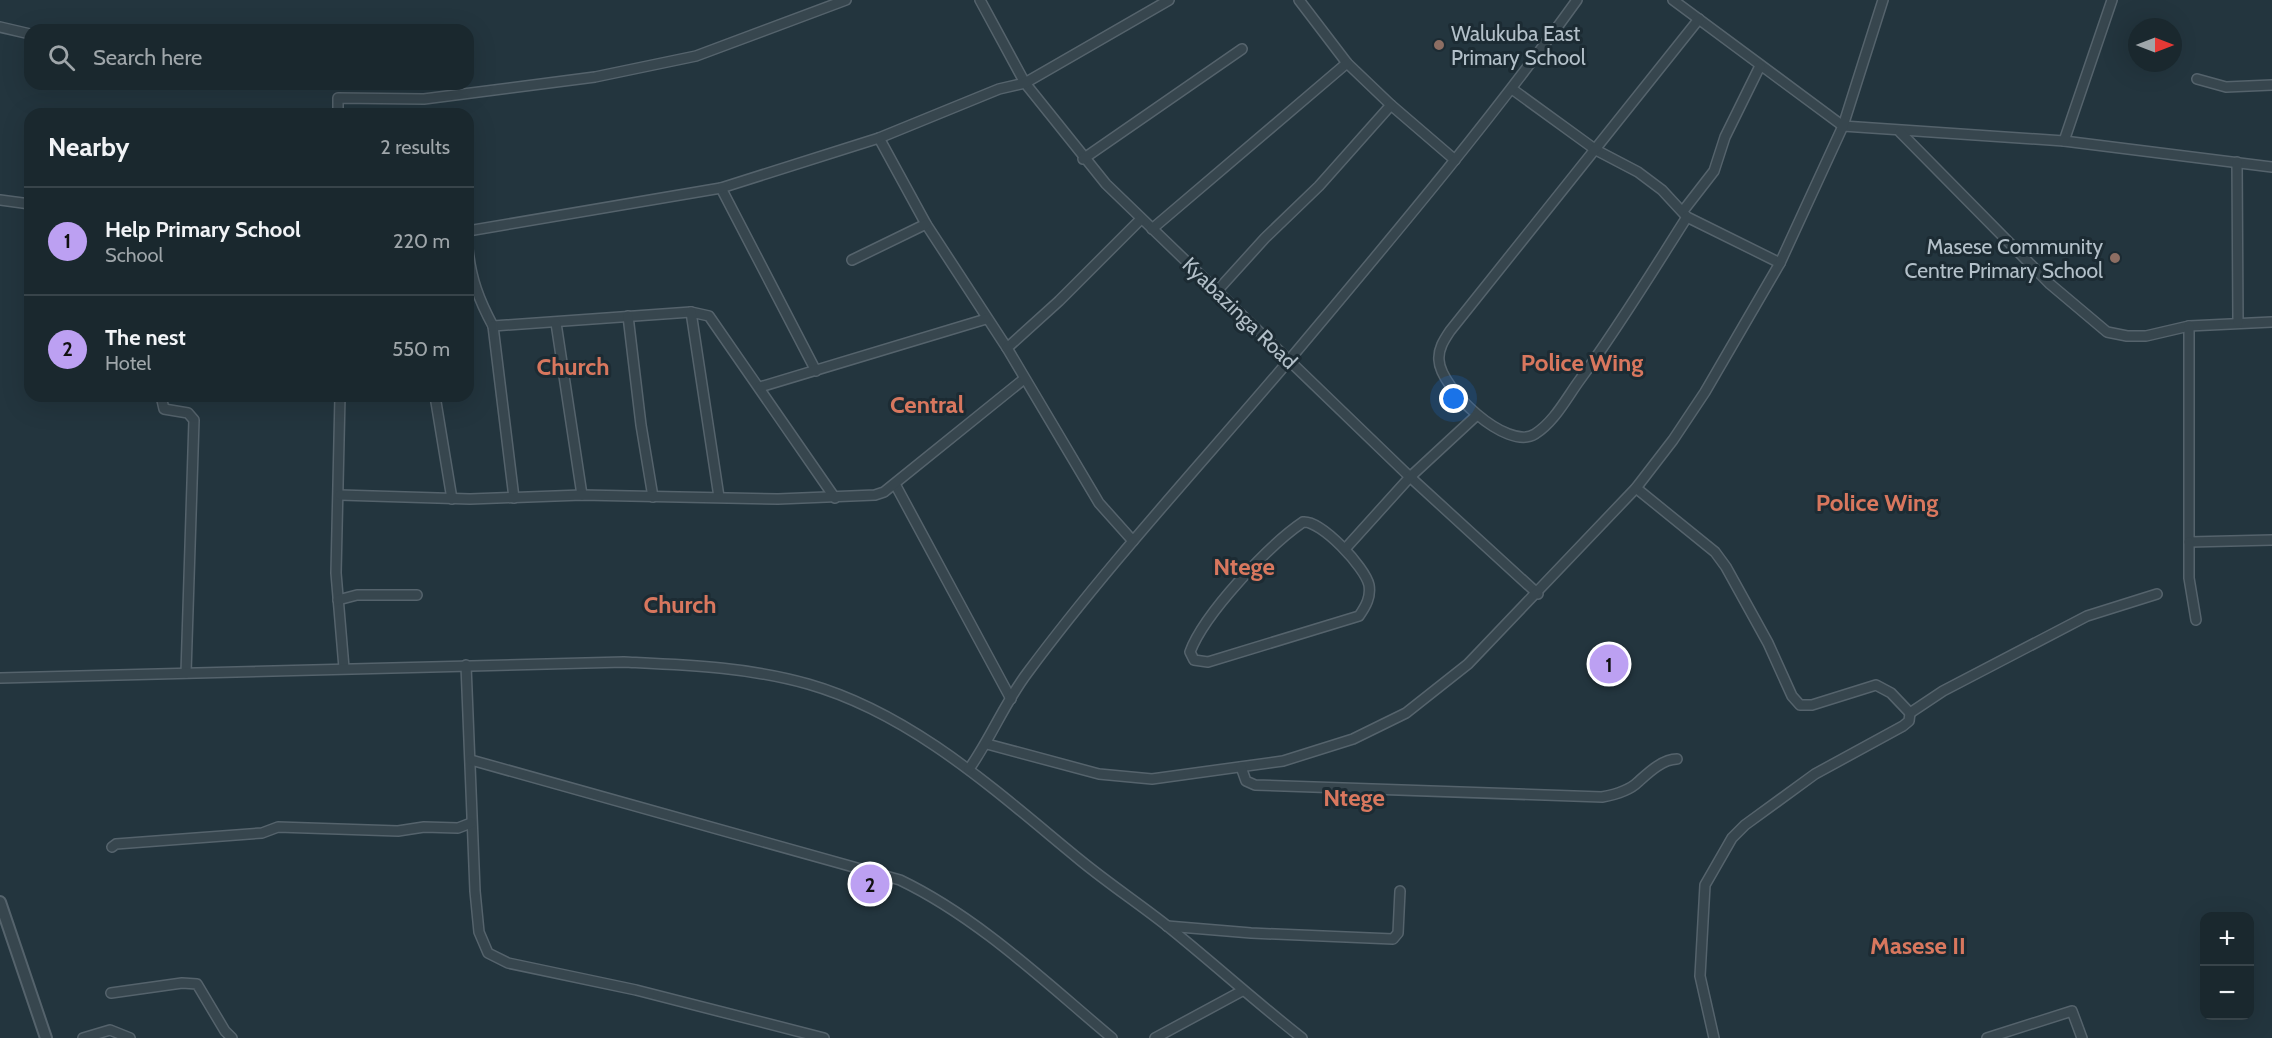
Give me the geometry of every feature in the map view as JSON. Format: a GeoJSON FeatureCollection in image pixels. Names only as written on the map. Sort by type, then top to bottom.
{"type":"FeatureCollection","features":[{"type":"Feature","properties":{"kind":"street"},"geometry":{"type":"LineString","coordinates":[[338,108],[338,98],[444,96],[595,77],[696,56],[846,0]]}},
{"type":"Feature","properties":{"kind":"street","name":"Kyabazinga Road"},"geometry":{"type":"LineString","coordinates":[[980,0],[1025,83],[1083,159],[1140,219],[1410,477],[1538,594]]}},
{"type":"Feature","properties":{"kind":"street"},"geometry":{"type":"LineString","coordinates":[[474,230],[721,188],[879,138],[999,89],[1025,83],[1168,0]]}},
{"type":"Feature","properties":{"kind":"street"},"geometry":{"type":"LineString","coordinates":[[1299,0],[1347,63],[1391,105],[1455,160]]}},
{"type":"Feature","properties":{"kind":"street"},"geometry":{"type":"LineString","coordinates":[[969,769],[987,744],[1026,674],[1133,541],[1289,360],[1455,160],[1512,89],[1577,0]]}},
{"type":"Feature","properties":{"kind":"street"},"geometry":{"type":"LineString","coordinates":[[1673,0],[1843,126],[1900,132],[2064,141],[2272,167]]}},
{"type":"Feature","properties":{"kind":"street"},"geometry":{"type":"LineString","coordinates":[[987,744],[1099,774],[1152,780],[1283,761],[1353,739],[1406,713],[1468,664],[1538,594],[1636,488],[1673,440],[1705,392],[1780,263],[1843,126],[1883,0]]}},
{"type":"Feature","properties":{"kind":"street"},"geometry":{"type":"LineString","coordinates":[[2064,141],[2112,0]]}},
{"type":"Feature","properties":{"kind":"street"},"geometry":{"type":"LineString","coordinates":[[1699,20],[1596,150],[1524,236],[1450,331],[1441,346],[1439,360],[1441,370],[1477,415],[1507,435],[1522,438],[1533,436],[1544,427],[1607,342],[1714,171],[1725,137],[1760,66]]}},
{"type":"Feature","properties":{"kind":"street"},"geometry":{"type":"LineString","coordinates":[[0,27],[24,33]]}},
{"type":"Feature","properties":{"kind":"street"},"geometry":{"type":"LineString","coordinates":[[1083,159],[1242,49]]}},
{"type":"Feature","properties":{"kind":"street"},"geometry":{"type":"LineString","coordinates":[[1152,229],[1347,63]]}},
{"type":"Feature","properties":{"kind":"street"},"geometry":{"type":"LineString","coordinates":[[2197,79],[2226,87],[2272,85]]}},
{"type":"Feature","properties":{"kind":"street"},"geometry":{"type":"LineString","coordinates":[[1512,89],[1596,150],[1638,172],[1662,190],[1685,214],[1780,263]]}},
{"type":"Feature","properties":{"kind":"street"},"geometry":{"type":"LineString","coordinates":[[1217,291],[1265,238],[1319,186],[1391,105]]}},
{"type":"Feature","properties":{"kind":"street"},"geometry":{"type":"LineString","coordinates":[[1900,132],[2050,284],[2098,327],[2115,335],[2146,336],[2189,326],[2272,322]]}},
{"type":"Feature","properties":{"kind":"street"},"geometry":{"type":"LineString","coordinates":[[879,138],[926,224],[1007,348],[1099,503],[1133,541]]}},
{"type":"Feature","properties":{"kind":"street"},"geometry":{"type":"LineString","coordinates":[[2236,162],[2238,322]]}},
{"type":"Feature","properties":{"kind":"street"},"geometry":{"type":"LineString","coordinates":[[721,188],[816,371]]}},
{"type":"Feature","properties":{"kind":"street"},"geometry":{"type":"LineString","coordinates":[[0,200],[24,203]]}},
{"type":"Feature","properties":{"kind":"street"},"geometry":{"type":"LineString","coordinates":[[1007,348],[1059,302],[1140,219]]}},
{"type":"Feature","properties":{"kind":"street"},"geometry":{"type":"LineString","coordinates":[[852,260],[926,224]]}},
{"type":"Feature","properties":{"kind":"street"},"geometry":{"type":"LineString","coordinates":[[474,288],[493,326],[514,498]]}},
{"type":"Feature","properties":{"kind":"street"},"geometry":{"type":"LineString","coordinates":[[493,326],[692,312],[709,316],[835,498]]}},
{"type":"Feature","properties":{"kind":"street"},"geometry":{"type":"LineString","coordinates":[[692,312],[719,497]]}},
{"type":"Feature","properties":{"kind":"street"},"geometry":{"type":"LineString","coordinates":[[628,316],[641,425],[653,497]]}},
{"type":"Feature","properties":{"kind":"street"},"geometry":{"type":"LineString","coordinates":[[760,387],[986,319]]}},
{"type":"Feature","properties":{"kind":"street"},"geometry":{"type":"LineString","coordinates":[[556,322],[582,495]]}},
{"type":"Feature","properties":{"kind":"street"},"geometry":{"type":"LineString","coordinates":[[2189,326],[2189,578],[2196,620]]}},
{"type":"Feature","properties":{"kind":"street"},"geometry":{"type":"LineString","coordinates":[[340,495],[452,499],[582,495],[835,498],[875,495],[895,484],[1024,379]]}},
{"type":"Feature","properties":{"kind":"street"},"geometry":{"type":"LineString","coordinates":[[162,402],[164,409],[188,414],[194,420],[186,673]]}},
{"type":"Feature","properties":{"kind":"street"},"geometry":{"type":"LineString","coordinates":[[340,402],[340,495],[336,573],[344,668]]}},
{"type":"Feature","properties":{"kind":"street"},"geometry":{"type":"LineString","coordinates":[[436,402],[452,499]]}},
{"type":"Feature","properties":{"kind":"street"},"geometry":{"type":"LineString","coordinates":[[1345,549],[1410,477],[1477,415]]}},
{"type":"Feature","properties":{"kind":"street"},"geometry":{"type":"LineString","coordinates":[[895,484],[1011,699]]}},
{"type":"Feature","properties":{"kind":"street"},"geometry":{"type":"LineString","coordinates":[[1636,488],[1714,552],[1768,643],[1796,703],[1812,705],[1876,685],[1891,693],[1910,713]]}},
{"type":"Feature","properties":{"kind":"street"},"geometry":{"type":"LineString","coordinates":[[1310,522],[1345,549],[1366,577],[1369,586],[1369,597],[1359,615],[1208,662],[1194,660],[1190,652],[1198,633],[1244,577],[1299,524],[1310,522]]}},
{"type":"Feature","properties":{"kind":"street"},"geometry":{"type":"LineString","coordinates":[[2189,542],[2272,540]]}},
{"type":"Feature","properties":{"kind":"street"},"geometry":{"type":"LineString","coordinates":[[1910,713],[1943,692],[2087,616],[2157,594]]}},
{"type":"Feature","properties":{"kind":"street"},"geometry":{"type":"LineString","coordinates":[[338,600],[357,595],[417,595]]}},
{"type":"Feature","properties":{"kind":"street"},"geometry":{"type":"LineString","coordinates":[[0,678],[624,662],[725,668],[809,684],[854,701],[923,739],[969,769],[1083,862],[1167,926],[1242,991],[1302,1038]]}},
{"type":"Feature","properties":{"kind":"street"},"geometry":{"type":"LineString","coordinates":[[466,665],[471,760],[471,823],[479,932],[488,953],[497,959],[636,990],[824,1038]]}},
{"type":"Feature","properties":{"kind":"street"},"geometry":{"type":"LineString","coordinates":[[1714,1038],[1700,976],[1705,885],[1732,838],[1744,825],[1815,774],[1903,726],[1909,721],[1910,713]]}},
{"type":"Feature","properties":{"kind":"street"},"geometry":{"type":"LineString","coordinates":[[1241,767],[1246,781],[1255,785],[1602,796],[1622,792],[1667,759],[1677,759]]}},
{"type":"Feature","properties":{"kind":"street"},"geometry":{"type":"LineString","coordinates":[[471,760],[900,880],[922,891],[972,923],[1112,1038]]}},
{"type":"Feature","properties":{"kind":"street"},"geometry":{"type":"LineString","coordinates":[[112,847],[116,844],[262,833],[278,827],[398,831],[424,827],[458,828],[471,823]]}},
{"type":"Feature","properties":{"kind":"street"},"geometry":{"type":"LineString","coordinates":[[1167,926],[1251,933],[1393,939],[1398,933],[1400,891]]}},
{"type":"Feature","properties":{"kind":"street"},"geometry":{"type":"LineString","coordinates":[[0,902],[46,1038]]}},
{"type":"Feature","properties":{"kind":"street"},"geometry":{"type":"LineString","coordinates":[[111,993],[163,985],[197,984],[225,1032],[232,1038]]}},
{"type":"Feature","properties":{"kind":"street"},"geometry":{"type":"LineString","coordinates":[[1155,1038],[1242,991]]}},
{"type":"Feature","properties":{"kind":"street"},"geometry":{"type":"LineString","coordinates":[[1987,1038],[2072,1011],[2082,1038]]}},
{"type":"Feature","properties":{"kind":"street"},"geometry":{"type":"LineString","coordinates":[[83,1038],[110,1030],[130,1038]]}},
{"type":"Feature","properties":{"kind":"place","name":"Walukuba East Primary School"},"geometry":{"type":"Point","coordinates":[1439,45]}},
{"type":"Feature","properties":{"kind":"place","name":"Masese Community Centre Primary School"},"geometry":{"type":"Point","coordinates":[2115,258]}},
{"type":"Feature","properties":{"kind":"place","name":"Help Primary School"},"geometry":{"type":"Point","coordinates":[1609,664]}},
{"type":"Feature","properties":{"kind":"place","name":"The nest"},"geometry":{"type":"Point","coordinates":[870,884]}},
{"type":"Feature","properties":{"kind":"district","name":"Police Wing"},"geometry":{"type":"Point","coordinates":[1582,362]}},
{"type":"Feature","properties":{"kind":"district","name":"Church"},"geometry":{"type":"Point","coordinates":[573,366]}},
{"type":"Feature","properties":{"kind":"district","name":"Central"},"geometry":{"type":"Point","coordinates":[927,404]}},
{"type":"Feature","properties":{"kind":"district","name":"Police Wing"},"geometry":{"type":"Point","coordinates":[1877,502]}},
{"type":"Feature","properties":{"kind":"district","name":"Ntege"},"geometry":{"type":"Point","coordinates":[1244,566]}},
{"type":"Feature","properties":{"kind":"district","name":"Church"},"geometry":{"type":"Point","coordinates":[680,604]}},
{"type":"Feature","properties":{"kind":"district","name":"Ntege"},"geometry":{"type":"Point","coordinates":[1354,797]}},
{"type":"Feature","properties":{"kind":"district","name":"Masese II"},"geometry":{"type":"Point","coordinates":[1918,945]}}]}
